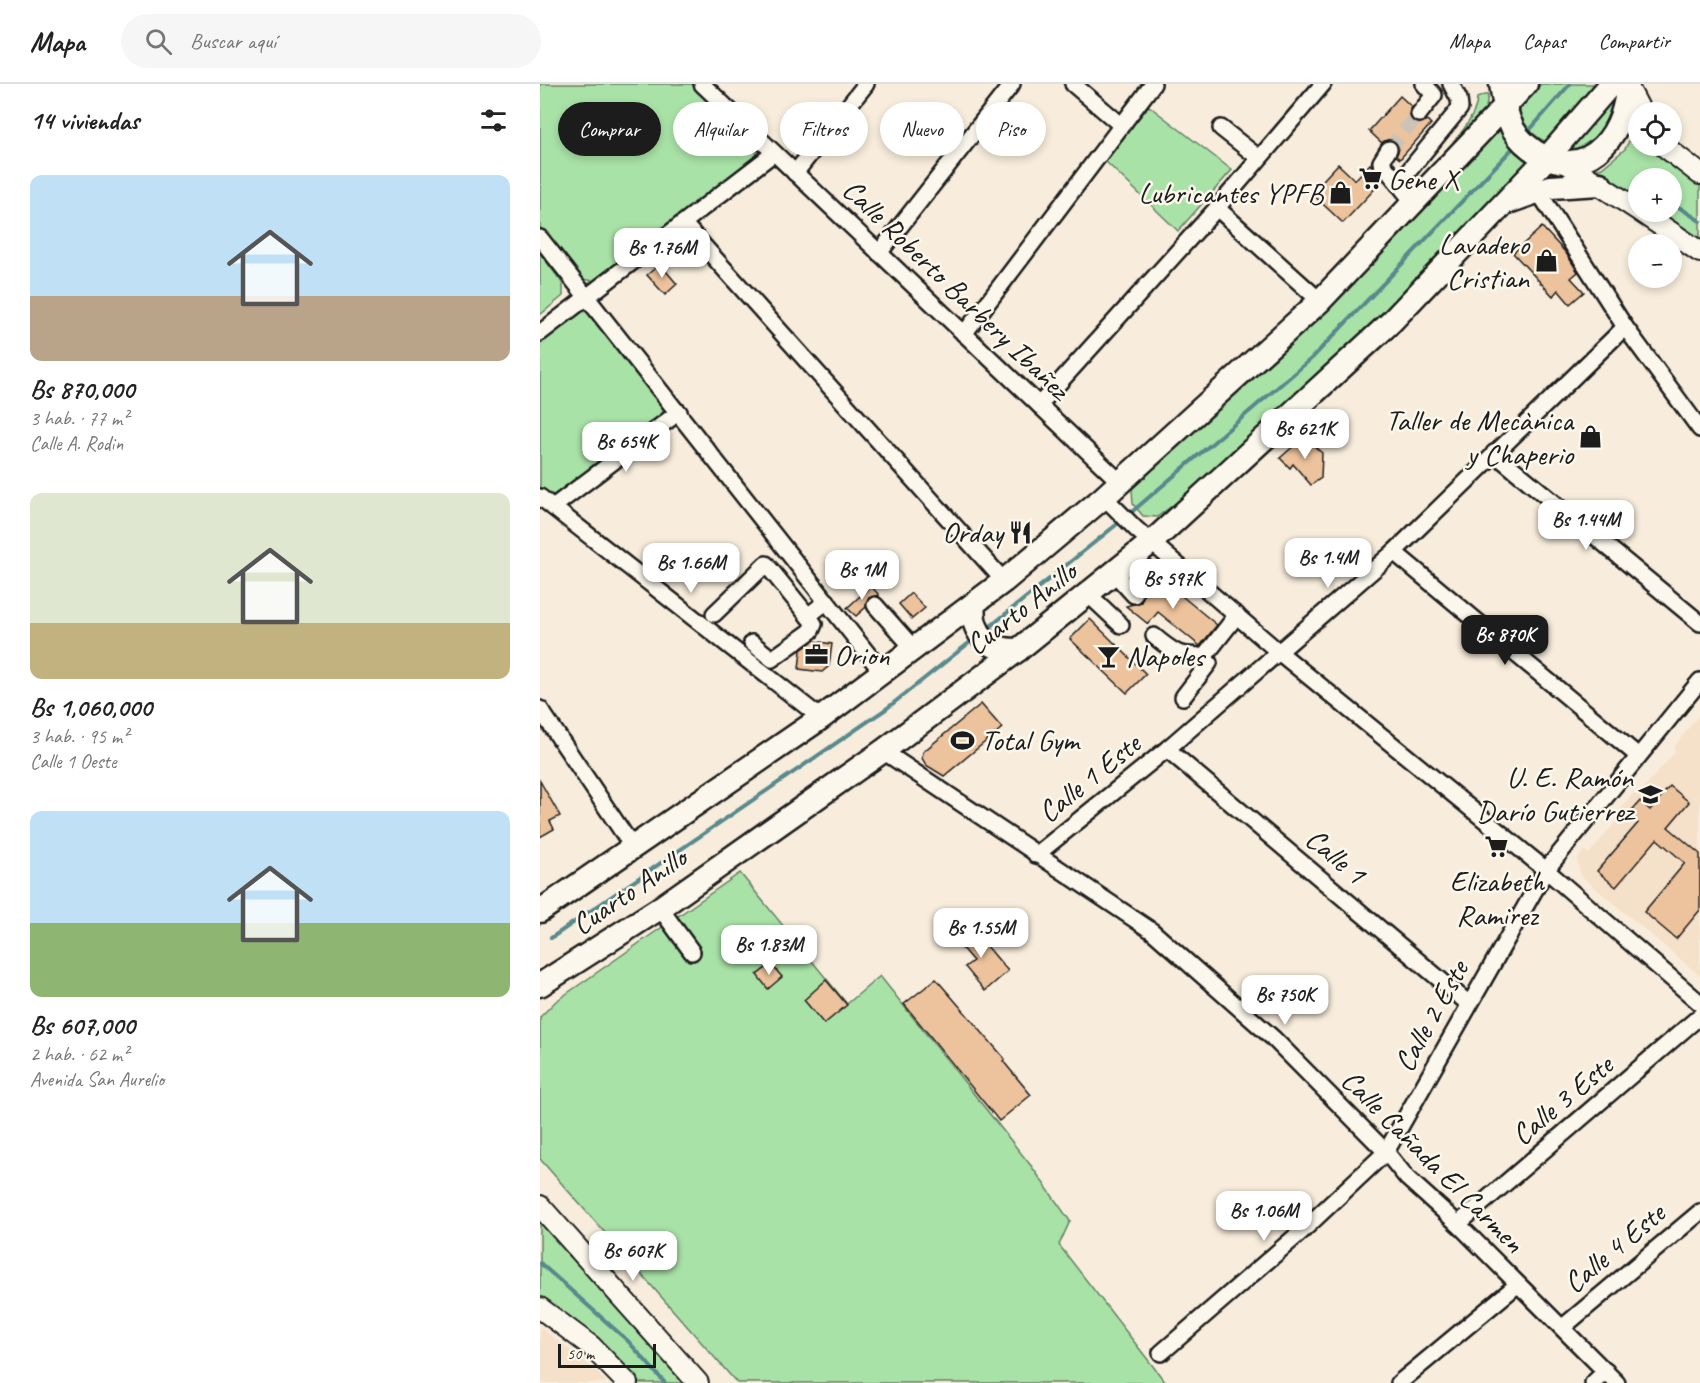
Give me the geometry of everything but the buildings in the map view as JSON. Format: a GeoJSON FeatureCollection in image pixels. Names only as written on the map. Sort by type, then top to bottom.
{"type":"FeatureCollection","features":[{"type":"Feature","properties":{"kind":"highway"},"geometry":{"type":"LineString","coordinates":[[1501,84],[1505,108],[1513,129],[1521,141],[1555,160],[1589,157],[1608,143],[1623,114],[1628,84]]}},
{"type":"Feature","properties":{"kind":"highway","name":"Cuarto Anillo"},"geometry":{"type":"LineString","coordinates":[[540,911],[634,849],[821,718],[1114,497],[1320,301],[1526,84]]}},
{"type":"Feature","properties":{"kind":"highway","name":"Cuarto Anillo"},"geometry":{"type":"LineString","coordinates":[[540,986],[660,908],[883,751],[1018,650],[1114,573],[1144,535],[1391,322],[1502,206],[1555,160],[1611,84]]}},
{"type":"Feature","properties":{"kind":"highway"},"geometry":{"type":"LineString","coordinates":[[1502,206],[1538,191],[1579,184],[1600,184]]}},
{"type":"Feature","properties":{"kind":"highway"},"geometry":{"type":"LineString","coordinates":[[974,604],[974,623],[988,654],[990,671]]}},
{"type":"Feature","properties":{"kind":"highway"},"geometry":{"type":"LineString","coordinates":[[944,626],[963,630],[980,640],[1008,651],[1018,650]]}},
{"type":"Feature","properties":{"kind":"main road"},"geometry":{"type":"LineString","coordinates":[[1628,84],[1636,102]]}},
{"type":"Feature","properties":{"kind":"main road"},"geometry":{"type":"LineString","coordinates":[[1677,156],[1700,174]]}},
{"type":"Feature","properties":{"kind":"main road"},"geometry":{"type":"LineString","coordinates":[[1555,160],[1600,184],[1628,203]]}},
{"type":"Feature","properties":{"kind":"main road"},"geometry":{"type":"LineString","coordinates":[[1655,222],[1700,252]]}},
{"type":"Feature","properties":{"kind":"main road"},"geometry":{"type":"LineString","coordinates":[[540,1206],[698,1383]]}},
{"type":"Feature","properties":{"kind":"main road"},"geometry":{"type":"LineString","coordinates":[[540,1308],[591,1346],[627,1383]]}},
{"type":"Feature","properties":{"kind":"street"},"geometry":{"type":"LineString","coordinates":[[795,173],[866,84]]}},
{"type":"Feature","properties":{"kind":"street"},"geometry":{"type":"LineString","coordinates":[[879,253],[1012,84]]}},
{"type":"Feature","properties":{"kind":"street"},"geometry":{"type":"LineString","coordinates":[[1073,84],[1121,125]]}},
{"type":"Feature","properties":{"kind":"street"},"geometry":{"type":"LineString","coordinates":[[964,334],[1153,84]]}},
{"type":"Feature","properties":{"kind":"street"},"geometry":{"type":"LineString","coordinates":[[1039,405],[1217,208],[1323,84]]}},
{"type":"Feature","properties":{"kind":"street"},"geometry":{"type":"LineString","coordinates":[[1398,184],[1460,108],[1459,99],[1451,84]]}},
{"type":"Feature","properties":{"kind":"street","name":"Calle Roberto Barbery Ibañez"},"geometry":{"type":"LineString","coordinates":[[705,85],[1039,405],[1144,535],[1280,653],[1546,870],[1700,1003]]}},
{"type":"Feature","properties":{"kind":"street"},"geometry":{"type":"LineString","coordinates":[[1419,114],[1434,88]]}},
{"type":"Feature","properties":{"kind":"street"},"geometry":{"type":"LineString","coordinates":[[1221,128],[1259,158]]}},
{"type":"Feature","properties":{"kind":"street"},"geometry":{"type":"LineString","coordinates":[[1389,149],[1381,162],[1414,203]]}},
{"type":"Feature","properties":{"kind":"street"},"geometry":{"type":"LineString","coordinates":[[540,333],[774,153]]}},
{"type":"Feature","properties":{"kind":"street"},"geometry":{"type":"LineString","coordinates":[[1538,191],[1625,327],[1700,429]]}},
{"type":"Feature","properties":{"kind":"street"},"geometry":{"type":"LineString","coordinates":[[1217,208],[1320,301]]}},
{"type":"Feature","properties":{"kind":"street"},"geometry":{"type":"LineString","coordinates":[[684,224],[1004,581]]}},
{"type":"Feature","properties":{"kind":"street"},"geometry":{"type":"LineString","coordinates":[[540,238],[882,672]]}},
{"type":"Feature","properties":{"kind":"street","name":"Calle 1 Este"},"geometry":{"type":"LineString","coordinates":[[1036,855],[1167,749],[1394,552],[1625,327]]}},
{"type":"Feature","properties":{"kind":"street"},"geometry":{"type":"LineString","coordinates":[[553,507],[679,412]]}},
{"type":"Feature","properties":{"kind":"street"},"geometry":{"type":"LineString","coordinates":[[1494,453],[1700,623]]}},
{"type":"Feature","properties":{"kind":"street"},"geometry":{"type":"LineString","coordinates":[[540,496],[821,718]]}},
{"type":"Feature","properties":{"kind":"street"},"geometry":{"type":"LineString","coordinates":[[1394,552],[1637,755]]}},
{"type":"Feature","properties":{"kind":"street"},"geometry":{"type":"LineString","coordinates":[[714,614],[766,564],[814,624],[811,631],[772,659],[756,646],[749,662]]}},
{"type":"Feature","properties":{"kind":"street"},"geometry":{"type":"LineString","coordinates":[[1114,573],[1134,595]]}},
{"type":"Feature","properties":{"kind":"street"},"geometry":{"type":"LineString","coordinates":[[1088,594],[1121,626]]}},
{"type":"Feature","properties":{"kind":"street"},"geometry":{"type":"LineString","coordinates":[[808,616],[827,601]]}},
{"type":"Feature","properties":{"kind":"street"},"geometry":{"type":"LineString","coordinates":[[875,605],[914,648]]}},
{"type":"Feature","properties":{"kind":"street"},"geometry":{"type":"LineString","coordinates":[[1204,657],[1237,615]]}},
{"type":"Feature","properties":{"kind":"street"},"geometry":{"type":"LineString","coordinates":[[1154,636],[1178,653],[1204,657],[1209,664],[1183,697]]}},
{"type":"Feature","properties":{"kind":"street","name":"Calle 2 Este"},"geometry":{"type":"LineString","coordinates":[[1161,1353],[1302,1231],[1386,1152],[1546,870],[1637,755],[1700,681]]}},
{"type":"Feature","properties":{"kind":"street"},"geometry":{"type":"LineString","coordinates":[[540,709],[634,849]]}},
{"type":"Feature","properties":{"kind":"street","name":"Calle 1"},"geometry":{"type":"LineString","coordinates":[[1167,749],[1469,1004]]}},
{"type":"Feature","properties":{"kind":"street","name":"Calle Cañada El Carmen"},"geometry":{"type":"LineString","coordinates":[[883,751],[1152,931],[1273,1038],[1386,1152],[1407,1178],[1458,1224],[1617,1383]]}},
{"type":"Feature","properties":{"kind":"street"},"geometry":{"type":"LineString","coordinates":[[660,908],[692,952]]}},
{"type":"Feature","properties":{"kind":"street","name":"Calle 3 Este"},"geometry":{"type":"LineString","coordinates":[[1458,1224],[1700,1016]]}},
{"type":"Feature","properties":{"kind":"street","name":"Calle 4 Este"},"geometry":{"type":"LineString","coordinates":[[1563,1327],[1700,1212]]}},
{"type":"Feature","properties":{"kind":"street"},"geometry":{"type":"LineString","coordinates":[[1399,1383],[1517,1285]]}},
{"type":"Feature","properties":{"kind":"street"},"geometry":{"type":"LineString","coordinates":[[1593,1383],[1606,1371]]}},
{"type":"Feature","properties":{"kind":"shaded area"},"geometry":{"type":"Polygon","coordinates":[[[1700,714],[1700,976],[1581,876],[1577,860],[1584,850],[1589,854],[1619,818],[1615,815],[1636,790],[1640,792],[1676,751],[1673,748],[1700,714]]]}},
{"type":"Feature","properties":{"kind":"shaded area"},"geometry":{"type":"Polygon","coordinates":[[[540,1327],[594,1369],[607,1383],[540,1383],[540,1327]]]}},
{"type":"Feature","properties":{"kind":"green space"},"geometry":{"type":"Polygon","coordinates":[[[540,84],[696,84],[716,102],[673,102],[673,156],[755,156],[596,281],[580,279],[540,227],[540,84]]]}},
{"type":"Feature","properties":{"kind":"green space"},"geometry":{"type":"Polygon","coordinates":[[[1541,84],[1600,84],[1549,143],[1538,138],[1530,130],[1523,121],[1519,109],[1541,84]]]}},
{"type":"Feature","properties":{"kind":"green space"},"geometry":{"type":"Polygon","coordinates":[[[1620,90],[1604,140],[1575,151],[1568,149],[1620,90]]]}},
{"type":"Feature","properties":{"kind":"green space"},"geometry":{"type":"Polygon","coordinates":[[[1488,95],[1485,114],[1415,186],[1462,132],[1475,109],[1477,98],[1488,95]]]}},
{"type":"Feature","properties":{"kind":"green space"},"geometry":{"type":"Polygon","coordinates":[[[1149,106],[1232,170],[1178,231],[1104,160],[1149,106]]]}},
{"type":"Feature","properties":{"kind":"green space"},"geometry":{"type":"Polygon","coordinates":[[[1501,127],[1506,140],[1530,159],[1406,293],[1192,491],[1157,517],[1143,516],[1133,504],[1132,489],[1375,262],[1501,127]]]}},
{"type":"Feature","properties":{"kind":"green space"},"geometry":{"type":"Polygon","coordinates":[[[1628,143],[1628,156],[1662,156],[1678,168],[1628,168],[1628,191],[1593,170],[1602,168],[1625,149],[1628,143]]]}},
{"type":"Feature","properties":{"kind":"green space"},"geometry":{"type":"Polygon","coordinates":[[[1682,172],[1700,186],[1700,239],[1675,222],[1682,222],[1682,172]]]}},
{"type":"Feature","properties":{"kind":"green space"},"geometry":{"type":"Polygon","coordinates":[[[540,253],[563,284],[563,296],[540,315],[540,253]]]}},
{"type":"Feature","properties":{"kind":"green space"},"geometry":{"type":"Polygon","coordinates":[[[585,311],[593,316],[662,404],[663,416],[555,497],[540,487],[540,343],[580,312],[585,311]]]}},
{"type":"Feature","properties":{"kind":"green space"},"geometry":{"type":"Polygon","coordinates":[[[740,873],[847,1004],[880,976],[1032,1167],[1070,1221],[1059,1245],[1166,1383],[737,1383],[540,1159],[540,1017],[556,1001],[740,873]]]}},
{"type":"Feature","properties":{"kind":"green space"},"geometry":{"type":"Polygon","coordinates":[[[540,1220],[687,1383],[637,1383],[596,1340],[540,1298],[540,1220]]]}},
{"type":"Feature","properties":{"kind":"waterway"},"geometry":{"type":"LineString","coordinates":[[1528,132],[1570,84]]}},
{"type":"Feature","properties":{"kind":"waterway"},"geometry":{"type":"LineString","coordinates":[[1127,516],[1312,358],[1512,149]]}},
{"type":"Feature","properties":{"kind":"waterway"},"geometry":{"type":"LineString","coordinates":[[1682,209],[1700,221]]}},
{"type":"Feature","properties":{"kind":"waterway"},"geometry":{"type":"LineString","coordinates":[[987,629],[1121,521]]}},
{"type":"Feature","properties":{"kind":"waterway"},"geometry":{"type":"LineString","coordinates":[[551,938],[886,709],[974,639]]}},
{"type":"Feature","properties":{"kind":"waterway"},"geometry":{"type":"LineString","coordinates":[[540,1263],[628,1341],[665,1383]]}},
{"type":"Feature","properties":{"kind":"tunnel"},"geometry":{"type":"LineString","coordinates":[[1389,149],[1419,114]]}},
{"type":"Feature","properties":{"kind":"place","name":"Gene X"},"geometry":{"type":"Point","coordinates":[1370,179]}},
{"type":"Feature","properties":{"kind":"place","name":"Lubricantes YPFB"},"geometry":{"type":"Point","coordinates":[1341,193]}},
{"type":"Feature","properties":{"kind":"place","name":"Lavadero Cristian"},"geometry":{"type":"Point","coordinates":[1547,261]}},
{"type":"Feature","properties":{"kind":"place","name":"Taller de Mecànica y Chaperio"},"geometry":{"type":"Point","coordinates":[1591,437]}},
{"type":"Feature","properties":{"kind":"place","name":"Orday"},"geometry":{"type":"Point","coordinates":[1021,532]}},
{"type":"Feature","properties":{"kind":"place","name":"Orion"},"geometry":{"type":"Point","coordinates":[816,655]}},
{"type":"Feature","properties":{"kind":"place","name":"Napoles"},"geometry":{"type":"Point","coordinates":[1108,656]}},
{"type":"Feature","properties":{"kind":"place","name":"Total Gym"},"geometry":{"type":"Point","coordinates":[963,740]}},
{"type":"Feature","properties":{"kind":"place","name":"U. E. Ramón Darío Gutierrez"},"geometry":{"type":"Point","coordinates":[1651,794]}},
{"type":"Feature","properties":{"kind":"place","name":"Elizabeth Ramirez"},"geometry":{"type":"Point","coordinates":[1497,847]}}]}
